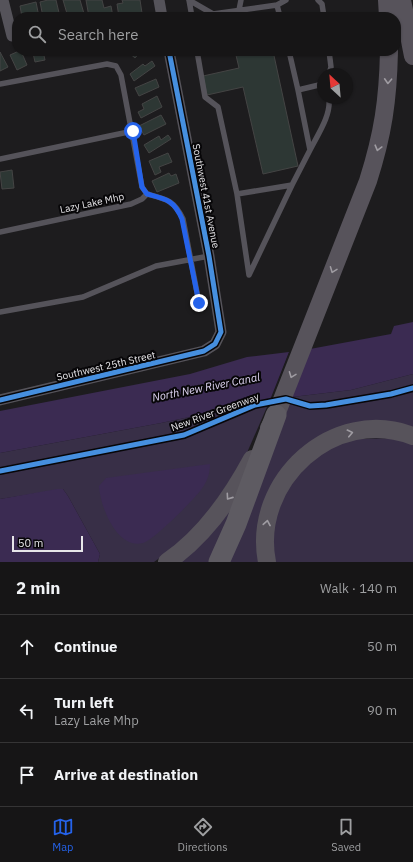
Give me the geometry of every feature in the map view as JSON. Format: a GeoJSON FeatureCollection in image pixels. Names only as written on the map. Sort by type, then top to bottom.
{"type":"FeatureCollection","features":[{"type":"Feature","properties":{"kind":"highway"},"geometry":{"type":"LineString","coordinates":[[219,562],[236,524],[276,415]]}},
{"type":"Feature","properties":{"kind":"main road"},"geometry":{"type":"LineString","coordinates":[[387,0],[388,12]]}},
{"type":"Feature","properties":{"kind":"main road"},"geometry":{"type":"LineString","coordinates":[[402,0],[413,56]]}},
{"type":"Feature","properties":{"kind":"main road"},"geometry":{"type":"LineString","coordinates":[[167,562],[201,533],[221,508],[241,479],[276,415],[368,181],[378,147],[386,110],[389,56]]}},
{"type":"Feature","properties":{"kind":"main road"},"geometry":{"type":"LineString","coordinates":[[267,562],[265,531],[268,514],[278,489],[290,471],[305,456],[322,444],[342,435],[363,430],[384,430],[413,436]]}},
{"type":"Feature","properties":{"kind":"street"},"geometry":{"type":"LineString","coordinates":[[3,0],[12,36]]}},
{"type":"Feature","properties":{"kind":"street"},"geometry":{"type":"LineString","coordinates":[[158,0],[161,12]]}},
{"type":"Feature","properties":{"kind":"street","name":"Southwest 41st Avenue"},"geometry":{"type":"LineString","coordinates":[[169,56],[209,256],[221,332],[215,344]]}},
{"type":"Feature","properties":{"kind":"street","name":"Southwest 25th Street"},"geometry":{"type":"LineString","coordinates":[[0,400],[204,351],[215,344]]}},
{"type":"Feature","properties":{"kind":"lane"},"geometry":{"type":"LineString","coordinates":[[189,0],[210,12]]}},
{"type":"Feature","properties":{"kind":"lane"},"geometry":{"type":"LineString","coordinates":[[189,0],[191,12]]}},
{"type":"Feature","properties":{"kind":"lane"},"geometry":{"type":"LineString","coordinates":[[239,10],[241,0]]}},
{"type":"Feature","properties":{"kind":"lane"},"geometry":{"type":"LineString","coordinates":[[226,12],[277,5],[286,0]]}},
{"type":"Feature","properties":{"kind":"lane"},"geometry":{"type":"LineString","coordinates":[[318,0],[322,4],[323,12]]}},
{"type":"Feature","properties":{"kind":"lane"},"geometry":{"type":"LineString","coordinates":[[277,5],[279,12]]}},
{"type":"Feature","properties":{"kind":"lane"},"geometry":{"type":"LineString","coordinates":[[197,56],[205,97],[218,107],[237,194],[249,275],[292,185],[322,128],[330,104]]}},
{"type":"Feature","properties":{"kind":"lane"},"geometry":{"type":"LineString","coordinates":[[289,56],[310,150]]}},
{"type":"Feature","properties":{"kind":"lane"},"geometry":{"type":"LineString","coordinates":[[330,56],[331,68]]}},
{"type":"Feature","properties":{"kind":"lane"},"geometry":{"type":"LineString","coordinates":[[0,84],[107,64],[116,66],[121,75],[133,131],[142,187],[147,194],[167,200],[177,208],[182,219],[199,303]]}},
{"type":"Feature","properties":{"kind":"lane"},"geometry":{"type":"LineString","coordinates":[[298,90],[317,85]]}},
{"type":"Feature","properties":{"kind":"lane"},"geometry":{"type":"LineString","coordinates":[[0,159],[133,131]]}},
{"type":"Feature","properties":{"kind":"lane"},"geometry":{"type":"LineString","coordinates":[[237,194],[292,185]]}},
{"type":"Feature","properties":{"kind":"lane","name":"Lazy Lake Mhp"},"geometry":{"type":"LineString","coordinates":[[0,232],[131,204],[142,199],[147,194]]}},
{"type":"Feature","properties":{"kind":"lane"},"geometry":{"type":"LineString","coordinates":[[0,312],[83,297],[143,270],[209,256]]}},
{"type":"Feature","properties":{"kind":"shaded area"},"geometry":{"type":"Polygon","coordinates":[[[413,374],[413,427],[401,424],[297,454],[264,562],[225,562],[292,397],[351,390],[413,374]]]}},
{"type":"Feature","properties":{"kind":"shaded area"},"geometry":{"type":"Polygon","coordinates":[[[270,400],[246,455],[208,514],[176,546],[154,562],[98,562],[100,554],[63,489],[0,499],[0,453],[161,423],[270,400]]]}},
{"type":"Feature","properties":{"kind":"shaded area"},"geometry":{"type":"Polygon","coordinates":[[[413,438],[413,562],[273,562],[270,535],[288,479],[338,439],[413,438]]]}},
{"type":"Feature","properties":{"kind":"shaded area"},"geometry":{"type":"Polygon","coordinates":[[[237,494],[212,562],[171,562],[237,494]]]}},
{"type":"Feature","properties":{"kind":"water"},"geometry":{"type":"Polygon","coordinates":[[[413,322],[413,374],[351,390],[292,397],[310,349],[391,334],[394,326],[413,322]]]}},
{"type":"Feature","properties":{"kind":"water","name":"North New River Canal"},"geometry":{"type":"Polygon","coordinates":[[[289,352],[270,400],[161,423],[0,453],[0,411],[190,374],[247,357],[289,352]]]}},
{"type":"Feature","properties":{"kind":"water"},"geometry":{"type":"Polygon","coordinates":[[[210,464],[207,479],[199,492],[175,518],[148,540],[143,543],[134,543],[125,540],[112,525],[100,494],[99,486],[106,478],[210,464]]]}},
{"type":"Feature","properties":{"kind":"water"},"geometry":{"type":"Polygon","coordinates":[[[63,489],[68,496],[100,554],[98,562],[0,562],[0,499],[63,489]]]}},
{"type":"Feature","properties":{"kind":"pier"},"geometry":{"type":"Polygon","coordinates":[[[290,350],[291,353],[270,402],[290,350]]]}},
{"type":"Feature","properties":{"kind":"building"},"geometry":{"type":"Polygon","coordinates":[[[56,0],[59,12],[42,12],[40,2],[56,0]]]}},
{"type":"Feature","properties":{"kind":"building"},"geometry":{"type":"Polygon","coordinates":[[[63,0],[80,0],[84,12],[67,12],[63,0]]]}},
{"type":"Feature","properties":{"kind":"building"},"geometry":{"type":"Polygon","coordinates":[[[86,0],[102,0],[104,8],[111,6],[112,12],[88,12],[86,0]]]}},
{"type":"Feature","properties":{"kind":"building"},"geometry":{"type":"Polygon","coordinates":[[[122,0],[140,0],[142,12],[118,12],[117,4],[123,3],[122,0]]]}},
{"type":"Feature","properties":{"kind":"building"},"geometry":{"type":"Polygon","coordinates":[[[36,2],[38,12],[21,12],[20,6],[36,2]]]}},
{"type":"Feature","properties":{"kind":"building"},"geometry":{"type":"Polygon","coordinates":[[[0,52],[8,67],[0,71],[0,52]]]}},
{"type":"Feature","properties":{"kind":"building"},"geometry":{"type":"Polygon","coordinates":[[[10,55],[23,56],[27,65],[17,70],[10,55]]]}},
{"type":"Feature","properties":{"kind":"building"},"geometry":{"type":"Polygon","coordinates":[[[34,56],[44,56],[45,60],[35,62],[34,56]]]}},
{"type":"Feature","properties":{"kind":"building"},"geometry":{"type":"Polygon","coordinates":[[[236,56],[274,56],[298,166],[263,174],[243,87],[207,95],[203,76],[239,68],[236,56]]]}},
{"type":"Feature","properties":{"kind":"building"},"geometry":{"type":"Polygon","coordinates":[[[152,61],[155,66],[134,81],[130,74],[143,64],[145,66],[152,61]]]}},
{"type":"Feature","properties":{"kind":"building"},"geometry":{"type":"Polygon","coordinates":[[[156,79],[159,87],[139,96],[135,88],[156,79]]]}},
{"type":"Feature","properties":{"kind":"building"},"geometry":{"type":"Polygon","coordinates":[[[157,96],[162,107],[141,118],[138,112],[144,109],[142,104],[157,96]]]}},
{"type":"Feature","properties":{"kind":"building"},"geometry":{"type":"Polygon","coordinates":[[[161,115],[166,124],[144,135],[139,126],[161,115]]]}},
{"type":"Feature","properties":{"kind":"building"},"geometry":{"type":"Polygon","coordinates":[[[168,135],[171,139],[149,153],[144,145],[159,136],[161,140],[168,135]]]}},
{"type":"Feature","properties":{"kind":"building"},"geometry":{"type":"Polygon","coordinates":[[[168,153],[172,162],[159,167],[161,172],[155,175],[149,161],[168,153]]]}},
{"type":"Feature","properties":{"kind":"building"},"geometry":{"type":"Polygon","coordinates":[[[12,170],[14,188],[2,189],[0,172],[12,170]]]}},
{"type":"Feature","properties":{"kind":"building"},"geometry":{"type":"Polygon","coordinates":[[[169,173],[171,176],[176,174],[179,183],[157,192],[152,181],[169,173]]]}},
{"type":"Feature","properties":{"kind":"cycle path"},"geometry":{"type":"LineString","coordinates":[[0,400],[204,351],[215,344],[221,332],[209,256],[170,56]]}},
{"type":"Feature","properties":{"kind":"cycle path","name":"New River Greenway"},"geometry":{"type":"LineString","coordinates":[[0,471],[184,435],[255,405],[286,399],[310,406],[326,405],[391,394],[413,388]]}},
{"type":"Feature","properties":{"kind":"route"},"geometry":{"type":"LineString","coordinates":[[133,131],[142,187],[147,194],[167,200],[177,208],[182,219],[199,303]]}}]}
